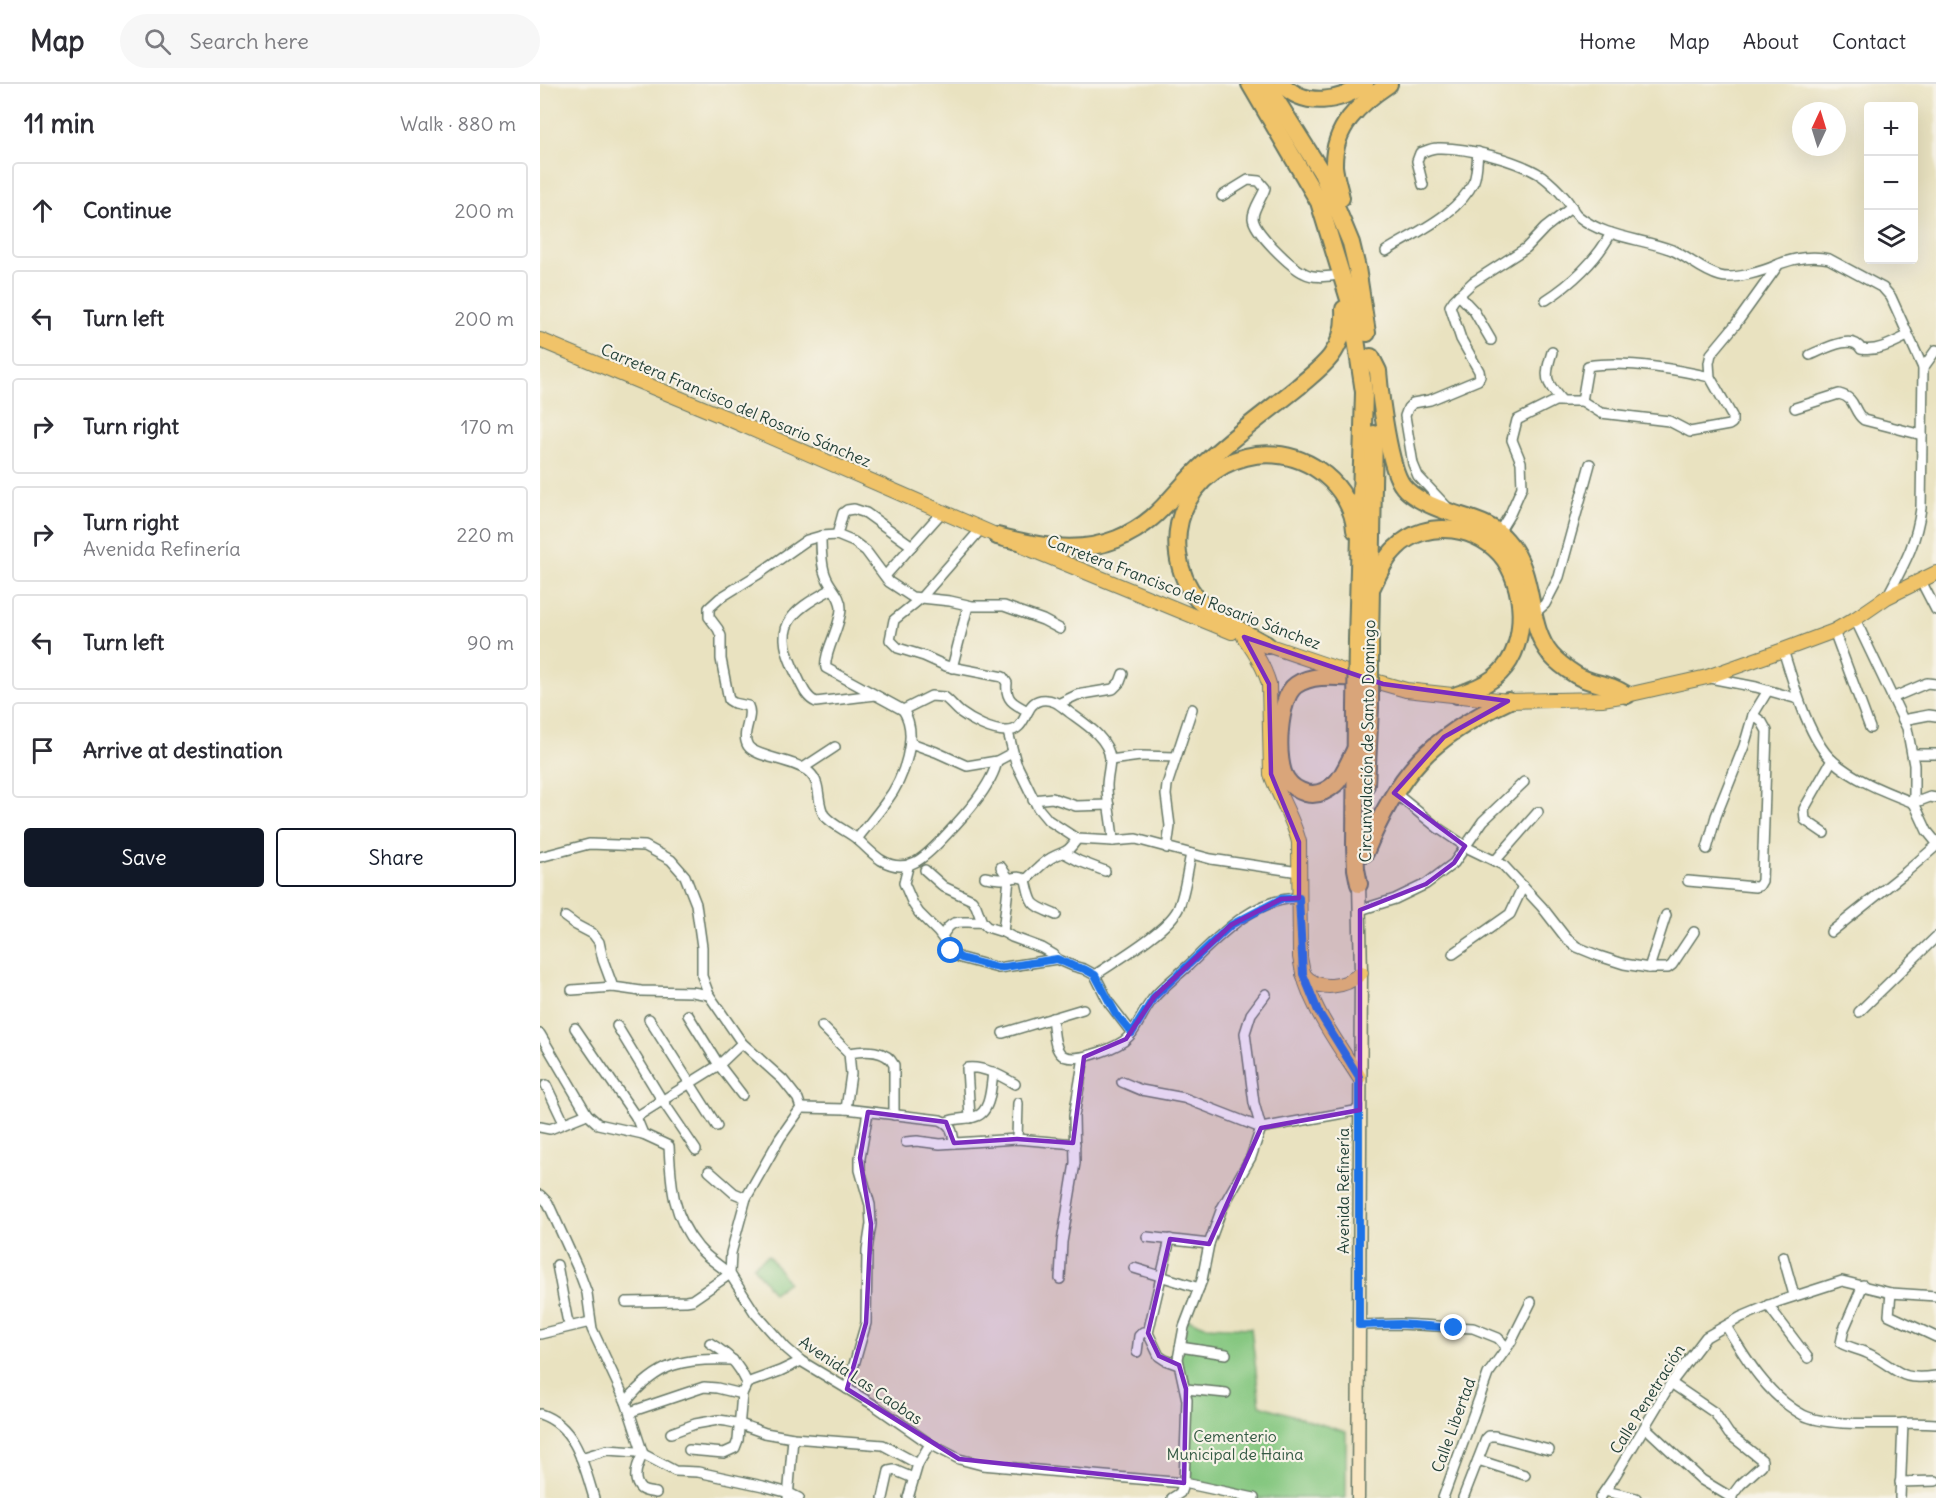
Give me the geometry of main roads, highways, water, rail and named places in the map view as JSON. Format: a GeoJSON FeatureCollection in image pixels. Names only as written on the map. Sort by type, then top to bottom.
{"type":"FeatureCollection","features":[{"type":"Feature","properties":{"kind":"highway"},"geometry":{"type":"LineString","coordinates":[[1241,84],[1274,123]]}},
{"type":"Feature","properties":{"kind":"highway","name":"Circunvalación de Santo Domingo"},"geometry":{"type":"LineString","coordinates":[[1250,84],[1319,201],[1351,306],[1364,392],[1359,576],[1363,640],[1365,853],[1359,885]]}},
{"type":"Feature","properties":{"kind":"highway","name":"Circunvalación de Santo Domingo"},"geometry":{"type":"LineString","coordinates":[[1266,84],[1322,173],[1351,243],[1357,268],[1371,357],[1375,448],[1370,590],[1363,640]]}},
{"type":"Feature","properties":{"kind":"highway"},"geometry":{"type":"LineString","coordinates":[[1282,84],[1299,96],[1313,100],[1343,97],[1365,84]]}},
{"type":"Feature","properties":{"kind":"highway"},"geometry":{"type":"LineString","coordinates":[[1351,243],[1334,167],[1336,146],[1346,123],[1365,100],[1389,84]]}},
{"type":"Feature","properties":{"kind":"highway"},"geometry":{"type":"LineString","coordinates":[[997,536],[1040,546],[1078,548],[1116,539],[1149,522],[1206,462],[1330,358],[1342,334],[1345,321],[1341,275]]}},
{"type":"Feature","properties":{"kind":"highway"},"geometry":{"type":"LineString","coordinates":[[1371,357],[1378,371],[1394,468],[1404,488],[1415,496],[1499,532],[1516,552],[1525,571],[1534,614],[1547,648],[1562,665],[1583,680],[1611,687],[1627,695]]}},
{"type":"Feature","properties":{"kind":"highway"},"geometry":{"type":"LineString","coordinates":[[1267,645],[1229,623],[1198,599],[1179,565],[1178,528],[1183,511],[1192,494],[1207,476],[1221,466],[1240,458],[1259,454],[1298,459],[1319,470],[1344,495],[1351,511],[1359,576]]}},
{"type":"Feature","properties":{"kind":"highway"},"geometry":{"type":"LineString","coordinates":[[1370,590],[1389,556],[1405,540],[1421,532],[1439,529],[1472,534],[1488,542],[1504,560],[1512,574],[1518,594],[1521,617],[1516,649],[1509,663],[1496,677],[1479,687],[1457,695]]}},
{"type":"Feature","properties":{"kind":"highway"},"geometry":{"type":"LineString","coordinates":[[1356,748],[1336,783],[1328,789],[1320,794],[1308,794],[1298,790],[1286,780],[1282,768],[1281,717],[1293,686],[1305,680],[1316,677],[1364,678]]}},
{"type":"Feature","properties":{"kind":"highway"},"geometry":{"type":"LineString","coordinates":[[1365,853],[1376,827],[1409,771],[1444,737],[1479,715],[1508,701]]}},
{"type":"Feature","properties":{"kind":"highway","name":"Circunvalación de Santo Domingo"},"geometry":{"type":"LineString","coordinates":[[1359,885],[1355,846],[1356,748],[1363,708]]}},
{"type":"Feature","properties":{"kind":"main road","name":"Carretera Francisco del Rosario Sánchez"},"geometry":{"type":"LineString","coordinates":[[540,340],[729,419],[997,536],[1244,637],[1406,690],[1508,701],[1602,699],[1627,695],[1707,677],[1834,631],[1887,597],[1936,573]]}},
{"type":"Feature","properties":{"kind":"main road"},"geometry":{"type":"LineString","coordinates":[[1244,637],[1260,660],[1269,684],[1271,774],[1294,825],[1299,842],[1303,974],[1318,1011],[1359,1077]]}},
{"type":"Feature","properties":{"kind":"main road","name":"Avenida Refinería"},"geometry":{"type":"LineString","coordinates":[[1358,1498],[1361,973],[1359,885]]}},
{"type":"Feature","properties":{"kind":"main road"},"geometry":{"type":"LineString","coordinates":[[1303,974],[1316,985],[1329,986],[1354,980],[1361,973]]}},
{"type":"Feature","properties":{"kind":"park label","name":"Cementerio Municipal de Haina"},"geometry":{"type":"Point","coordinates":[1235,1445]}}]}
